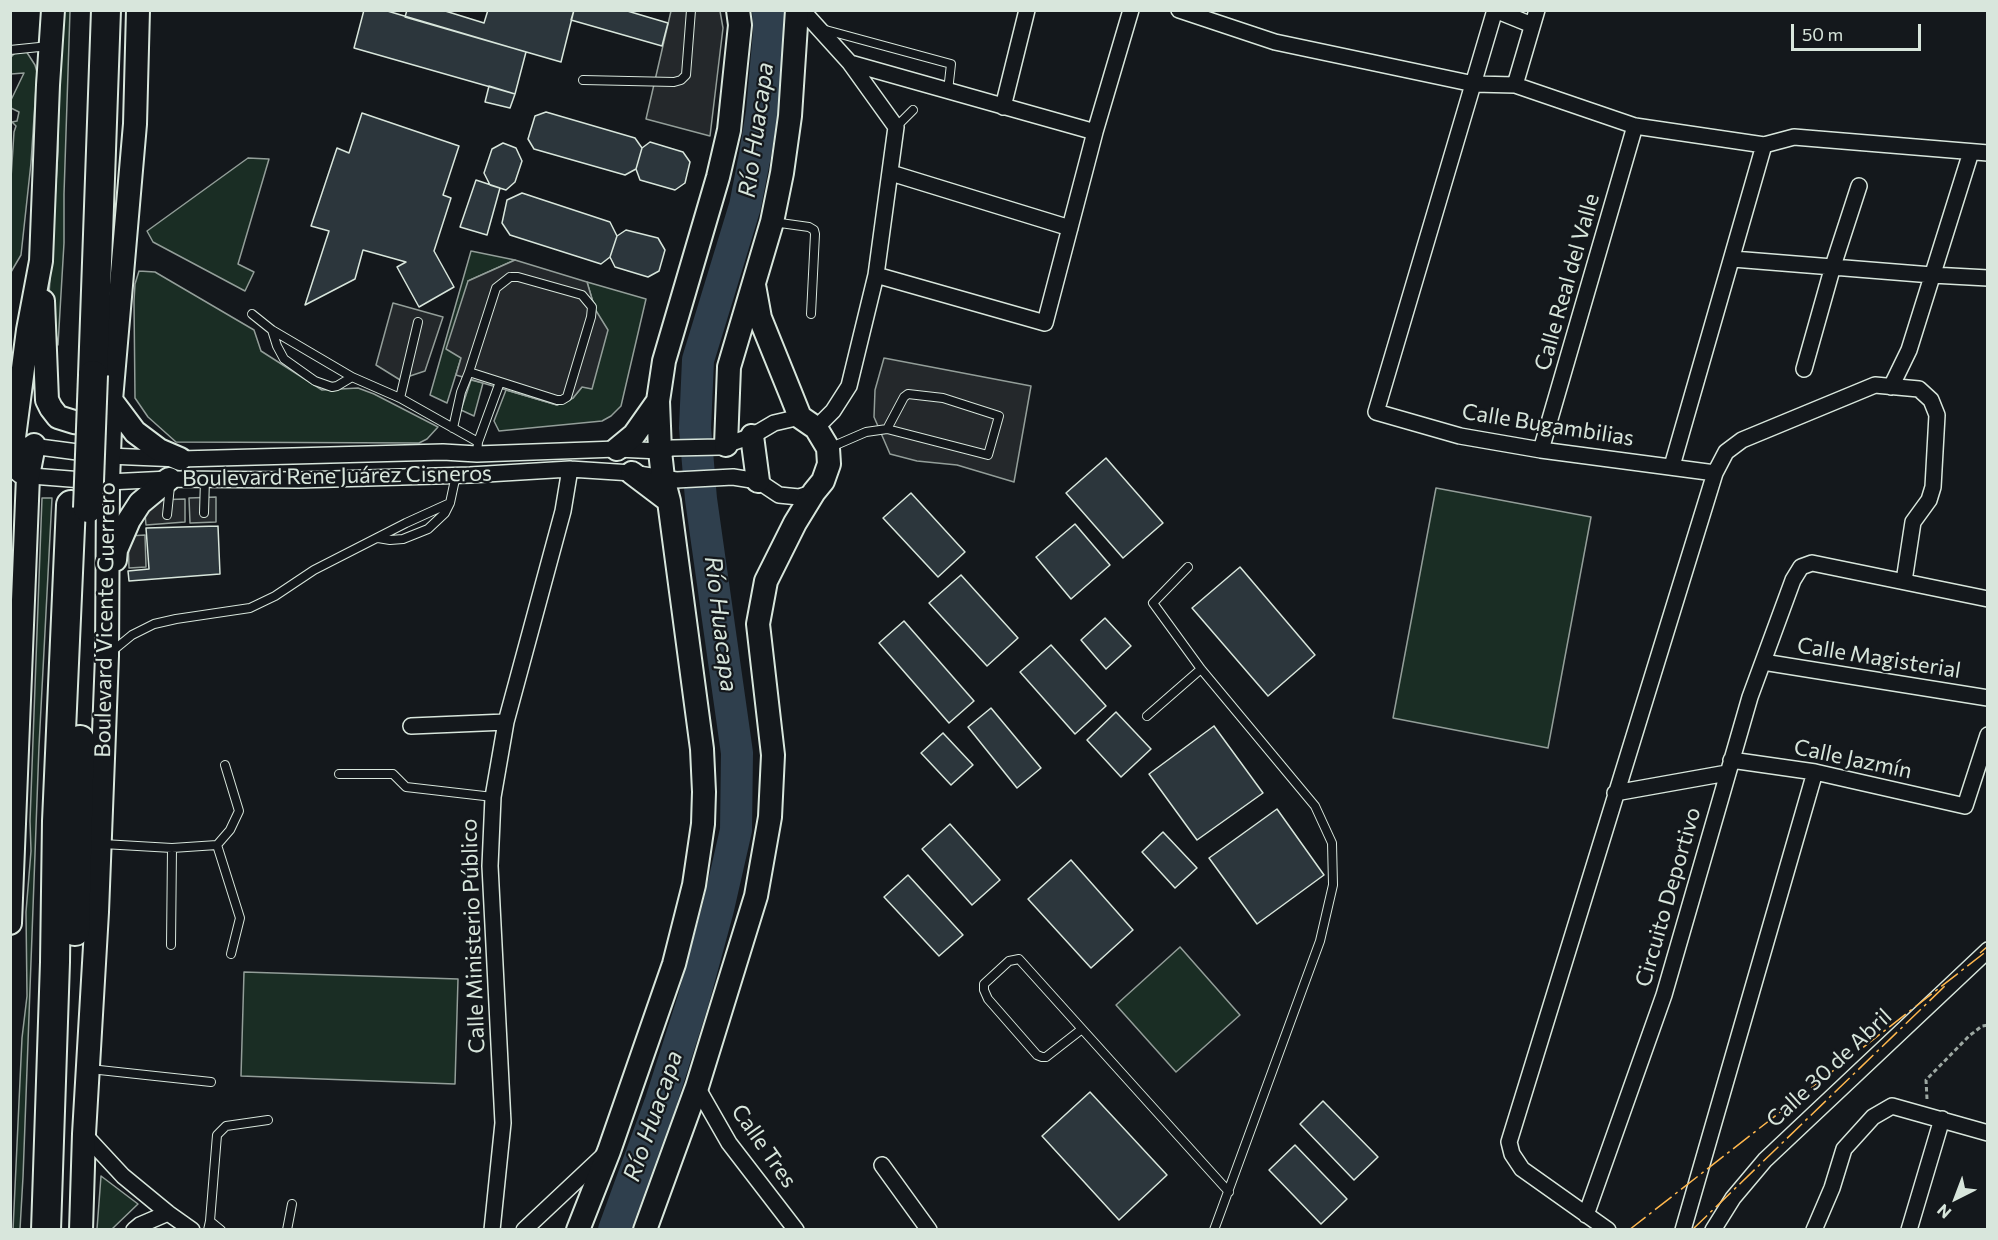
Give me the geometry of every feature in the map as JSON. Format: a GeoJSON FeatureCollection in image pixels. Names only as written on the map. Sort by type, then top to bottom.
{"type":"FeatureCollection","features":[{"type":"Feature","properties":{"kind":"highway","name":"Boulevard Vicente Guerrero"},"geometry":{"type":"LineString","coordinates":[[60,1230],[74,959],[84,374],[87,10]]}},
{"type":"Feature","properties":{"kind":"highway","name":"Boulevard Vicente Guerrero"},"geometry":{"type":"LineString","coordinates":[[84,374],[106,10]]}},
{"type":"Feature","properties":{"kind":"highway","name":"Boulevard Vicente Guerrero"},"geometry":{"type":"LineString","coordinates":[[46,1230],[57,821],[80,507]]}},
{"type":"Feature","properties":{"kind":"main road"},"geometry":{"type":"LineString","coordinates":[[53,10],[41,261],[47,400],[58,417],[96,425],[100,424],[111,407],[135,432],[159,450],[173,472],[140,503],[116,550],[121,558],[107,588]]}},
{"type":"Feature","properties":{"kind":"main road","name":"Boulevard Vicente Guerrero"},"geometry":{"type":"LineString","coordinates":[[81,1230],[107,656],[108,456],[135,124],[138,10]]}},
{"type":"Feature","properties":{"kind":"main road"},"geometry":{"type":"LineString","coordinates":[[578,1230],[609,1150],[674,964],[694,885],[703,824],[702,749],[658,401],[664,361],[718,177],[729,130],[740,25],[738,10]]}},
{"type":"Feature","properties":{"kind":"main road"},"geometry":{"type":"LineString","coordinates":[[723,446],[729,367],[772,222],[782,173],[790,116],[796,10]]}},
{"type":"Feature","properties":{"kind":"main road"},"geometry":{"type":"LineString","coordinates":[[10,924],[16,473],[20,445],[17,388],[41,261]]}},
{"type":"Feature","properties":{"kind":"main road"},"geometry":{"type":"LineString","coordinates":[[645,1230],[698,1087],[756,896],[770,817],[773,755],[758,624],[766,581],[795,523],[814,492],[824,481],[829,464],[828,448],[808,422],[760,318],[754,285]]}},
{"type":"Feature","properties":{"kind":"main road"},"geometry":{"type":"LineString","coordinates":[[617,449],[634,435],[658,401]]}},
{"type":"Feature","properties":{"kind":"main road"},"geometry":{"type":"LineString","coordinates":[[752,436],[758,481]]}},
{"type":"Feature","properties":{"kind":"main road"},"geometry":{"type":"LineString","coordinates":[[632,473],[669,486]]}},
{"type":"Feature","properties":{"kind":"street"},"geometry":{"type":"LineString","coordinates":[[802,10],[850,63],[896,127],[876,274],[849,386],[833,411],[808,422]]}},
{"type":"Feature","properties":{"kind":"street"},"geometry":{"type":"LineString","coordinates":[[1003,107],[1027,10]]}},
{"type":"Feature","properties":{"kind":"street"},"geometry":{"type":"LineString","coordinates":[[876,274],[1045,323],[1095,132],[1131,10]]}},
{"type":"Feature","properties":{"kind":"street"},"geometry":{"type":"LineString","coordinates":[[1179,10],[1275,42],[1474,84],[1515,85],[1635,126],[1764,145],[1794,137],[1988,153]]}},
{"type":"Feature","properties":{"kind":"street"},"geometry":{"type":"LineString","coordinates":[[1474,84],[1495,11],[1535,18],[1515,85]]}},
{"type":"Feature","properties":{"kind":"street"},"geometry":{"type":"LineString","coordinates":[[850,63],[1095,132]]}},
{"type":"Feature","properties":{"kind":"street","name":"Calle Bugambilias"},"geometry":{"type":"LineString","coordinates":[[1474,84],[1376,412],[1460,436],[1541,450],[1715,473]]}},
{"type":"Feature","properties":{"kind":"street","name":"Calle Real del Valle"},"geometry":{"type":"LineString","coordinates":[[1541,450],[1635,126]]}},
{"type":"Feature","properties":{"kind":"street"},"geometry":{"type":"LineString","coordinates":[[1672,466],[1764,145]]}},
{"type":"Feature","properties":{"kind":"street"},"geometry":{"type":"LineString","coordinates":[[1891,387],[1909,350],[1971,152]]}},
{"type":"Feature","properties":{"kind":"street"},"geometry":{"type":"LineString","coordinates":[[891,173],[1070,228]]}},
{"type":"Feature","properties":{"kind":"street"},"geometry":{"type":"LineString","coordinates":[[1804,369],[1858,186]]}},
{"type":"Feature","properties":{"kind":"street"},"geometry":{"type":"LineString","coordinates":[[1733,259],[1988,278]]}},
{"type":"Feature","properties":{"kind":"street"},"geometry":{"type":"LineString","coordinates":[[1608,1230],[1522,1168],[1512,1154],[1509,1142],[1715,473],[1726,452],[1742,440],[1875,385],[1919,389],[1931,400],[1937,415],[1934,487],[1929,500],[1913,522],[1904,581],[1988,598]]}},
{"type":"Feature","properties":{"kind":"street","name":"Boulevard Rene Juárez Cisneros"},"geometry":{"type":"LineString","coordinates":[[16,473],[108,482],[173,472],[478,448],[666,450],[723,446],[752,436],[774,423],[808,422]]}},
{"type":"Feature","properties":{"kind":"street","name":"Boulevard Rene Juárez Cisneros"},"geometry":{"type":"LineString","coordinates":[[20,445],[108,456],[205,479],[299,480],[570,469],[632,473]]}},
{"type":"Feature","properties":{"kind":"street","name":"Calle Ministerio Público"},"geometry":{"type":"LineString","coordinates":[[492,1230],[503,1123],[490,866],[492,797],[506,722],[563,511],[570,469]]}},
{"type":"Feature","properties":{"kind":"street"},"geometry":{"type":"LineString","coordinates":[[669,486],[722,477],[758,481],[779,495],[799,497],[814,492]]}},
{"type":"Feature","properties":{"kind":"street","name":"Circuito Deportivo"},"geometry":{"type":"LineString","coordinates":[[1586,1215],[1664,994],[1729,766],[1763,662],[1794,580],[1801,567],[1812,563],[1904,581]]}},
{"type":"Feature","properties":{"kind":"street","name":"Calle Magisterial"},"geometry":{"type":"LineString","coordinates":[[1763,662],[1988,698]]}},
{"type":"Feature","properties":{"kind":"street"},"geometry":{"type":"LineString","coordinates":[[411,726],[506,722]]}},
{"type":"Feature","properties":{"kind":"street","name":"Calle Jazmín"},"geometry":{"type":"LineString","coordinates":[[1615,793],[1729,766],[1815,772],[1965,806],[1988,735]]}},
{"type":"Feature","properties":{"kind":"street"},"geometry":{"type":"LineString","coordinates":[[1683,1230],[1815,772]]}},
{"type":"Feature","properties":{"kind":"street","name":"Calle 30 de Abril"},"geometry":{"type":"LineString","coordinates":[[1713,1230],[1733,1198],[1765,1160],[1988,950]]}},
{"type":"Feature","properties":{"kind":"street","name":"Calle Tres"},"geometry":{"type":"LineString","coordinates":[[698,1087],[729,1143],[796,1230]]}},
{"type":"Feature","properties":{"kind":"street"},"geometry":{"type":"LineString","coordinates":[[1814,1230],[1832,1188],[1844,1149],[1873,1117],[1892,1106],[1988,1133]]}},
{"type":"Feature","properties":{"kind":"street"},"geometry":{"type":"LineString","coordinates":[[1909,1230],[1942,1119]]}},
{"type":"Feature","properties":{"kind":"street"},"geometry":{"type":"LineString","coordinates":[[84,1134],[123,1176],[192,1230]]}},
{"type":"Feature","properties":{"kind":"street"},"geometry":{"type":"LineString","coordinates":[[524,1230],[609,1150]]}},
{"type":"Feature","properties":{"kind":"street"},"geometry":{"type":"LineString","coordinates":[[882,1165],[929,1230]]}},
{"type":"Feature","properties":{"kind":"street"},"geometry":{"type":"LineString","coordinates":[[134,1230],[168,1213]]}},
{"type":"Feature","properties":{"kind":"lane"},"geometry":{"type":"LineString","coordinates":[[582,80],[674,82],[681,80],[686,75],[691,10]]}},
{"type":"Feature","properties":{"kind":"lane"},"geometry":{"type":"LineString","coordinates":[[820,29],[951,64],[948,91]]}},
{"type":"Feature","properties":{"kind":"lane"},"geometry":{"type":"LineString","coordinates":[[10,50],[51,46]]}},
{"type":"Feature","properties":{"kind":"lane"},"geometry":{"type":"LineString","coordinates":[[896,127],[913,110]]}},
{"type":"Feature","properties":{"kind":"lane"},"geometry":{"type":"LineString","coordinates":[[772,222],[809,227],[814,230],[811,314]]}},
{"type":"Feature","properties":{"kind":"lane"},"geometry":{"type":"LineString","coordinates":[[453,428],[468,375],[496,288],[510,277],[519,277],[582,295],[589,301],[591,317],[567,397],[557,400],[468,375]]}},
{"type":"Feature","properties":{"kind":"lane"},"geometry":{"type":"LineString","coordinates":[[252,314],[272,330],[352,377],[400,398],[453,428],[478,448],[499,385]]}},
{"type":"Feature","properties":{"kind":"lane"},"geometry":{"type":"LineString","coordinates":[[400,398],[418,322]]}},
{"type":"Feature","properties":{"kind":"lane"},"geometry":{"type":"LineString","coordinates":[[272,330],[284,359],[315,381],[332,387],[352,377]]}},
{"type":"Feature","properties":{"kind":"lane"},"geometry":{"type":"LineString","coordinates":[[828,448],[866,432],[887,429],[988,454],[999,416],[943,398],[908,394],[904,397],[887,429]]}},
{"type":"Feature","properties":{"kind":"lane"},"geometry":{"type":"LineString","coordinates":[[167,515],[173,472]]}},
{"type":"Feature","properties":{"kind":"lane"},"geometry":{"type":"LineString","coordinates":[[378,538],[390,540],[403,538],[428,530],[445,513],[450,503],[456,475]]}},
{"type":"Feature","properties":{"kind":"lane"},"geometry":{"type":"LineString","coordinates":[[204,513],[205,479]]}},
{"type":"Feature","properties":{"kind":"lane"},"geometry":{"type":"LineString","coordinates":[[107,656],[132,635],[154,624],[250,608],[275,596],[314,570],[450,503]]}},
{"type":"Feature","properties":{"kind":"lane"},"geometry":{"type":"LineString","coordinates":[[1188,567],[1153,603],[1201,669],[1315,806],[1332,843],[1333,885],[1320,941],[1214,1230]]}},
{"type":"Feature","properties":{"kind":"lane"},"geometry":{"type":"LineString","coordinates":[[1147,716],[1201,669]]}},
{"type":"Feature","properties":{"kind":"lane"},"geometry":{"type":"LineString","coordinates":[[98,844],[172,848],[217,845],[230,831],[239,811],[225,765]]}},
{"type":"Feature","properties":{"kind":"lane"},"geometry":{"type":"LineString","coordinates":[[339,774],[393,774],[406,787],[492,797]]}},
{"type":"Feature","properties":{"kind":"lane"},"geometry":{"type":"LineString","coordinates":[[217,845],[240,918],[231,954]]}},
{"type":"Feature","properties":{"kind":"lane"},"geometry":{"type":"LineString","coordinates":[[171,945],[172,848]]}},
{"type":"Feature","properties":{"kind":"lane"},"geometry":{"type":"LineString","coordinates":[[1082,1029],[1046,1057],[1037,1055],[988,999],[984,984],[1009,961],[1019,959],[1229,1192]]}},
{"type":"Feature","properties":{"kind":"lane"},"geometry":{"type":"LineString","coordinates":[[88,1069],[211,1082]]}},
{"type":"Feature","properties":{"kind":"lane"},"geometry":{"type":"LineString","coordinates":[[221,1230],[209,1226],[217,1135],[226,1126],[268,1120]]}},
{"type":"Feature","properties":{"kind":"lane"},"geometry":{"type":"LineString","coordinates":[[287,1230],[292,1204]]}},
{"type":"Feature","properties":{"kind":"path"},"geometry":{"type":"LineString","coordinates":[[1927,1099],[1926,1080],[1969,1035],[1982,1026],[1988,1025]]}},
{"type":"Feature","properties":{"kind":"green space"},"geometry":{"type":"Polygon","coordinates":[[[62,11],[70,11],[64,243],[58,345],[49,295],[58,151],[62,11]]]}},
{"type":"Feature","properties":{"kind":"green space"},"geometry":{"type":"Polygon","coordinates":[[[26,51],[37,72],[31,163],[21,255],[11,272],[11,178],[16,126],[12,122],[17,121],[19,112],[11,108],[11,100],[24,73],[11,74],[10,58],[16,52],[26,51]]]}},
{"type":"Feature","properties":{"kind":"green space"},"geometry":{"type":"Polygon","coordinates":[[[248,158],[269,159],[238,264],[254,272],[245,291],[153,242],[147,231],[248,158]]]}},
{"type":"Feature","properties":{"kind":"green space"},"geometry":{"type":"Polygon","coordinates":[[[471,251],[515,260],[468,281],[461,358],[447,403],[430,395],[471,251]]]}},
{"type":"Feature","properties":{"kind":"green space"},"geometry":{"type":"Polygon","coordinates":[[[139,271],[155,272],[254,330],[261,351],[322,390],[358,388],[438,427],[427,439],[419,443],[176,442],[148,417],[135,398],[134,301],[135,284],[139,271]]]}},
{"type":"Feature","properties":{"kind":"green space"},"geometry":{"type":"Polygon","coordinates":[[[587,282],[646,299],[621,406],[602,421],[499,431],[494,421],[506,390],[557,405],[573,398],[582,387],[595,309],[587,282]]]}},
{"type":"Feature","properties":{"kind":"green space"},"geometry":{"type":"Polygon","coordinates":[[[471,380],[483,383],[474,416],[461,410],[471,380]]]}},
{"type":"Feature","properties":{"kind":"green space"},"geometry":{"type":"Polygon","coordinates":[[[1436,488],[1591,517],[1548,748],[1393,718],[1436,488]]]}},
{"type":"Feature","properties":{"kind":"green space"},"geometry":{"type":"Polygon","coordinates":[[[42,498],[52,498],[39,746],[23,1177],[20,1229],[13,1230],[22,1038],[27,996],[26,912],[31,851],[30,821],[42,498]]]}},
{"type":"Feature","properties":{"kind":"green space"},"geometry":{"type":"Polygon","coordinates":[[[1180,947],[1240,1015],[1176,1072],[1116,1005],[1180,947]]]}},
{"type":"Feature","properties":{"kind":"green space"},"geometry":{"type":"Polygon","coordinates":[[[244,972],[458,979],[455,1084],[241,1076],[244,972]]]}},
{"type":"Feature","properties":{"kind":"green space"},"geometry":{"type":"Polygon","coordinates":[[[101,1176],[138,1204],[112,1229],[97,1229],[101,1176]]]}},
{"type":"Feature","properties":{"kind":"shaded area"},"geometry":{"type":"Polygon","coordinates":[[[671,11],[720,11],[723,28],[710,136],[646,119],[671,11]]]}},
{"type":"Feature","properties":{"kind":"shaded area"},"geometry":{"type":"Polygon","coordinates":[[[515,260],[587,282],[595,309],[608,330],[592,389],[582,387],[573,398],[557,405],[456,375],[461,358],[446,349],[468,281],[515,260]]]}},
{"type":"Feature","properties":{"kind":"shaded area"},"geometry":{"type":"Polygon","coordinates":[[[393,303],[443,317],[425,371],[407,377],[405,383],[376,365],[393,303]]]}},
{"type":"Feature","properties":{"kind":"shaded area"},"geometry":{"type":"Polygon","coordinates":[[[884,358],[1031,386],[1014,482],[957,465],[917,461],[890,454],[874,417],[875,390],[884,358]]]}},
{"type":"Feature","properties":{"kind":"shaded area"},"geometry":{"type":"Polygon","coordinates":[[[216,497],[216,522],[190,523],[189,498],[216,497]]]}},
{"type":"Feature","properties":{"kind":"shaded area"},"geometry":{"type":"Polygon","coordinates":[[[185,499],[185,522],[146,525],[145,514],[155,500],[185,499]]]}},
{"type":"Feature","properties":{"kind":"shaded area"},"geometry":{"type":"Polygon","coordinates":[[[145,535],[146,567],[129,568],[128,536],[145,535]]]}},
{"type":"Feature","properties":{"kind":"building"},"geometry":{"type":"Polygon","coordinates":[[[364,10],[384,10],[526,52],[515,94],[354,48],[364,10]]]}},
{"type":"Feature","properties":{"kind":"building"},"geometry":{"type":"Polygon","coordinates":[[[407,10],[442,10],[484,23],[488,10],[574,10],[561,62],[405,17],[407,10]]]}},
{"type":"Feature","properties":{"kind":"building"},"geometry":{"type":"Polygon","coordinates":[[[574,10],[624,10],[668,23],[662,46],[571,20],[574,10]]]}},
{"type":"Feature","properties":{"kind":"building"},"geometry":{"type":"Polygon","coordinates":[[[489,86],[515,94],[510,108],[485,102],[489,86]]]}},
{"type":"Feature","properties":{"kind":"building"},"geometry":{"type":"Polygon","coordinates":[[[546,112],[635,138],[642,148],[636,169],[625,175],[534,149],[528,139],[535,116],[546,112]]]}},
{"type":"Feature","properties":{"kind":"building"},"geometry":{"type":"Polygon","coordinates":[[[362,113],[459,146],[443,195],[451,198],[434,251],[454,287],[419,307],[397,267],[406,262],[363,250],[355,279],[305,305],[329,231],[311,226],[337,148],[349,153],[362,113]]]}},
{"type":"Feature","properties":{"kind":"building"},"geometry":{"type":"Polygon","coordinates":[[[650,142],[683,152],[690,162],[685,183],[675,190],[640,180],[636,169],[642,148],[650,142]]]}},
{"type":"Feature","properties":{"kind":"building"},"geometry":{"type":"Polygon","coordinates":[[[503,143],[516,148],[522,161],[515,182],[506,190],[490,185],[484,173],[492,149],[503,143]]]}},
{"type":"Feature","properties":{"kind":"building"},"geometry":{"type":"Polygon","coordinates":[[[476,180],[500,188],[487,235],[460,227],[476,180]]]}},
{"type":"Feature","properties":{"kind":"building"},"geometry":{"type":"Polygon","coordinates":[[[522,193],[610,222],[617,236],[610,257],[601,264],[510,235],[502,223],[507,200],[522,193]]]}},
{"type":"Feature","properties":{"kind":"building"},"geometry":{"type":"Polygon","coordinates":[[[626,230],[658,238],[665,250],[659,271],[648,277],[615,267],[610,257],[617,236],[626,230]]]}},
{"type":"Feature","properties":{"kind":"building"},"geometry":{"type":"Polygon","coordinates":[[[1106,458],[1163,523],[1123,558],[1066,493],[1106,458]]]}},
{"type":"Feature","properties":{"kind":"building"},"geometry":{"type":"Polygon","coordinates":[[[911,493],[965,552],[938,577],[883,518],[911,493]]]}},
{"type":"Feature","properties":{"kind":"building"},"geometry":{"type":"Polygon","coordinates":[[[1075,524],[1110,565],[1071,599],[1036,557],[1075,524]]]}},
{"type":"Feature","properties":{"kind":"building"},"geometry":{"type":"Polygon","coordinates":[[[218,526],[220,574],[129,581],[128,571],[149,569],[146,528],[218,526]]]}},
{"type":"Feature","properties":{"kind":"building"},"geometry":{"type":"Polygon","coordinates":[[[1240,567],[1315,655],[1268,696],[1192,608],[1240,567]]]}},
{"type":"Feature","properties":{"kind":"building"},"geometry":{"type":"Polygon","coordinates":[[[961,575],[1018,638],[987,666],[929,603],[961,575]]]}},
{"type":"Feature","properties":{"kind":"building"},"geometry":{"type":"Polygon","coordinates":[[[1105,618],[1131,646],[1106,669],[1081,640],[1105,618]]]}},
{"type":"Feature","properties":{"kind":"building"},"geometry":{"type":"Polygon","coordinates":[[[904,621],[974,701],[949,723],[879,643],[904,621]]]}},
{"type":"Feature","properties":{"kind":"building"},"geometry":{"type":"Polygon","coordinates":[[[1051,645],[1106,706],[1075,734],[1020,672],[1051,645]]]}},
{"type":"Feature","properties":{"kind":"building"},"geometry":{"type":"Polygon","coordinates":[[[991,708],[1041,768],[1017,788],[968,727],[991,708]]]}},
{"type":"Feature","properties":{"kind":"building"},"geometry":{"type":"Polygon","coordinates":[[[1116,712],[1151,749],[1121,777],[1087,740],[1116,712]]]}},
{"type":"Feature","properties":{"kind":"building"},"geometry":{"type":"Polygon","coordinates":[[[1214,726],[1263,793],[1197,840],[1149,774],[1214,726]]]}},
{"type":"Feature","properties":{"kind":"building"},"geometry":{"type":"Polygon","coordinates":[[[943,733],[973,765],[951,785],[921,753],[943,733]]]}},
{"type":"Feature","properties":{"kind":"building"},"geometry":{"type":"Polygon","coordinates":[[[1277,809],[1324,875],[1257,924],[1209,858],[1277,809]]]}},
{"type":"Feature","properties":{"kind":"building"},"geometry":{"type":"Polygon","coordinates":[[[950,824],[1000,880],[972,905],[922,849],[950,824]]]}},
{"type":"Feature","properties":{"kind":"building"},"geometry":{"type":"Polygon","coordinates":[[[1163,832],[1197,868],[1175,888],[1142,852],[1163,832]]]}},
{"type":"Feature","properties":{"kind":"building"},"geometry":{"type":"Polygon","coordinates":[[[1071,860],[1133,930],[1091,968],[1028,899],[1071,860]]]}},
{"type":"Feature","properties":{"kind":"building"},"geometry":{"type":"Polygon","coordinates":[[[908,875],[963,935],[939,956],[884,897],[908,875]]]}},
{"type":"Feature","properties":{"kind":"building"},"geometry":{"type":"Polygon","coordinates":[[[1090,1092],[1167,1175],[1119,1220],[1042,1136],[1090,1092]]]}},
{"type":"Feature","properties":{"kind":"building"},"geometry":{"type":"Polygon","coordinates":[[[1323,1101],[1378,1157],[1354,1180],[1300,1124],[1323,1101]]]}},
{"type":"Feature","properties":{"kind":"building"},"geometry":{"type":"Polygon","coordinates":[[[1295,1145],[1347,1199],[1321,1224],[1269,1170],[1295,1145]]]}},
{"type":"Feature","properties":{"kind":"waterway","name":"Río Huacapa"},"geometry":{"type":"LineString","coordinates":[[614,1230],[661,1101],[693,1001],[718,909],[736,830],[737,753],[701,499],[695,428],[698,360],[745,206],[755,155],[762,112],[769,32],[768,10]]}},
{"type":"Feature","properties":{"kind":"power"},"geometry":{"type":"LineString","coordinates":[[1980,953],[1988,946]]}},
{"type":"Feature","properties":{"kind":"power"},"geometry":{"type":"LineString","coordinates":[[1629,1230],[1988,950]]}},
{"type":"Feature","properties":{"kind":"power"},"geometry":{"type":"LineString","coordinates":[[1692,1230],[1947,984]]}}]}
